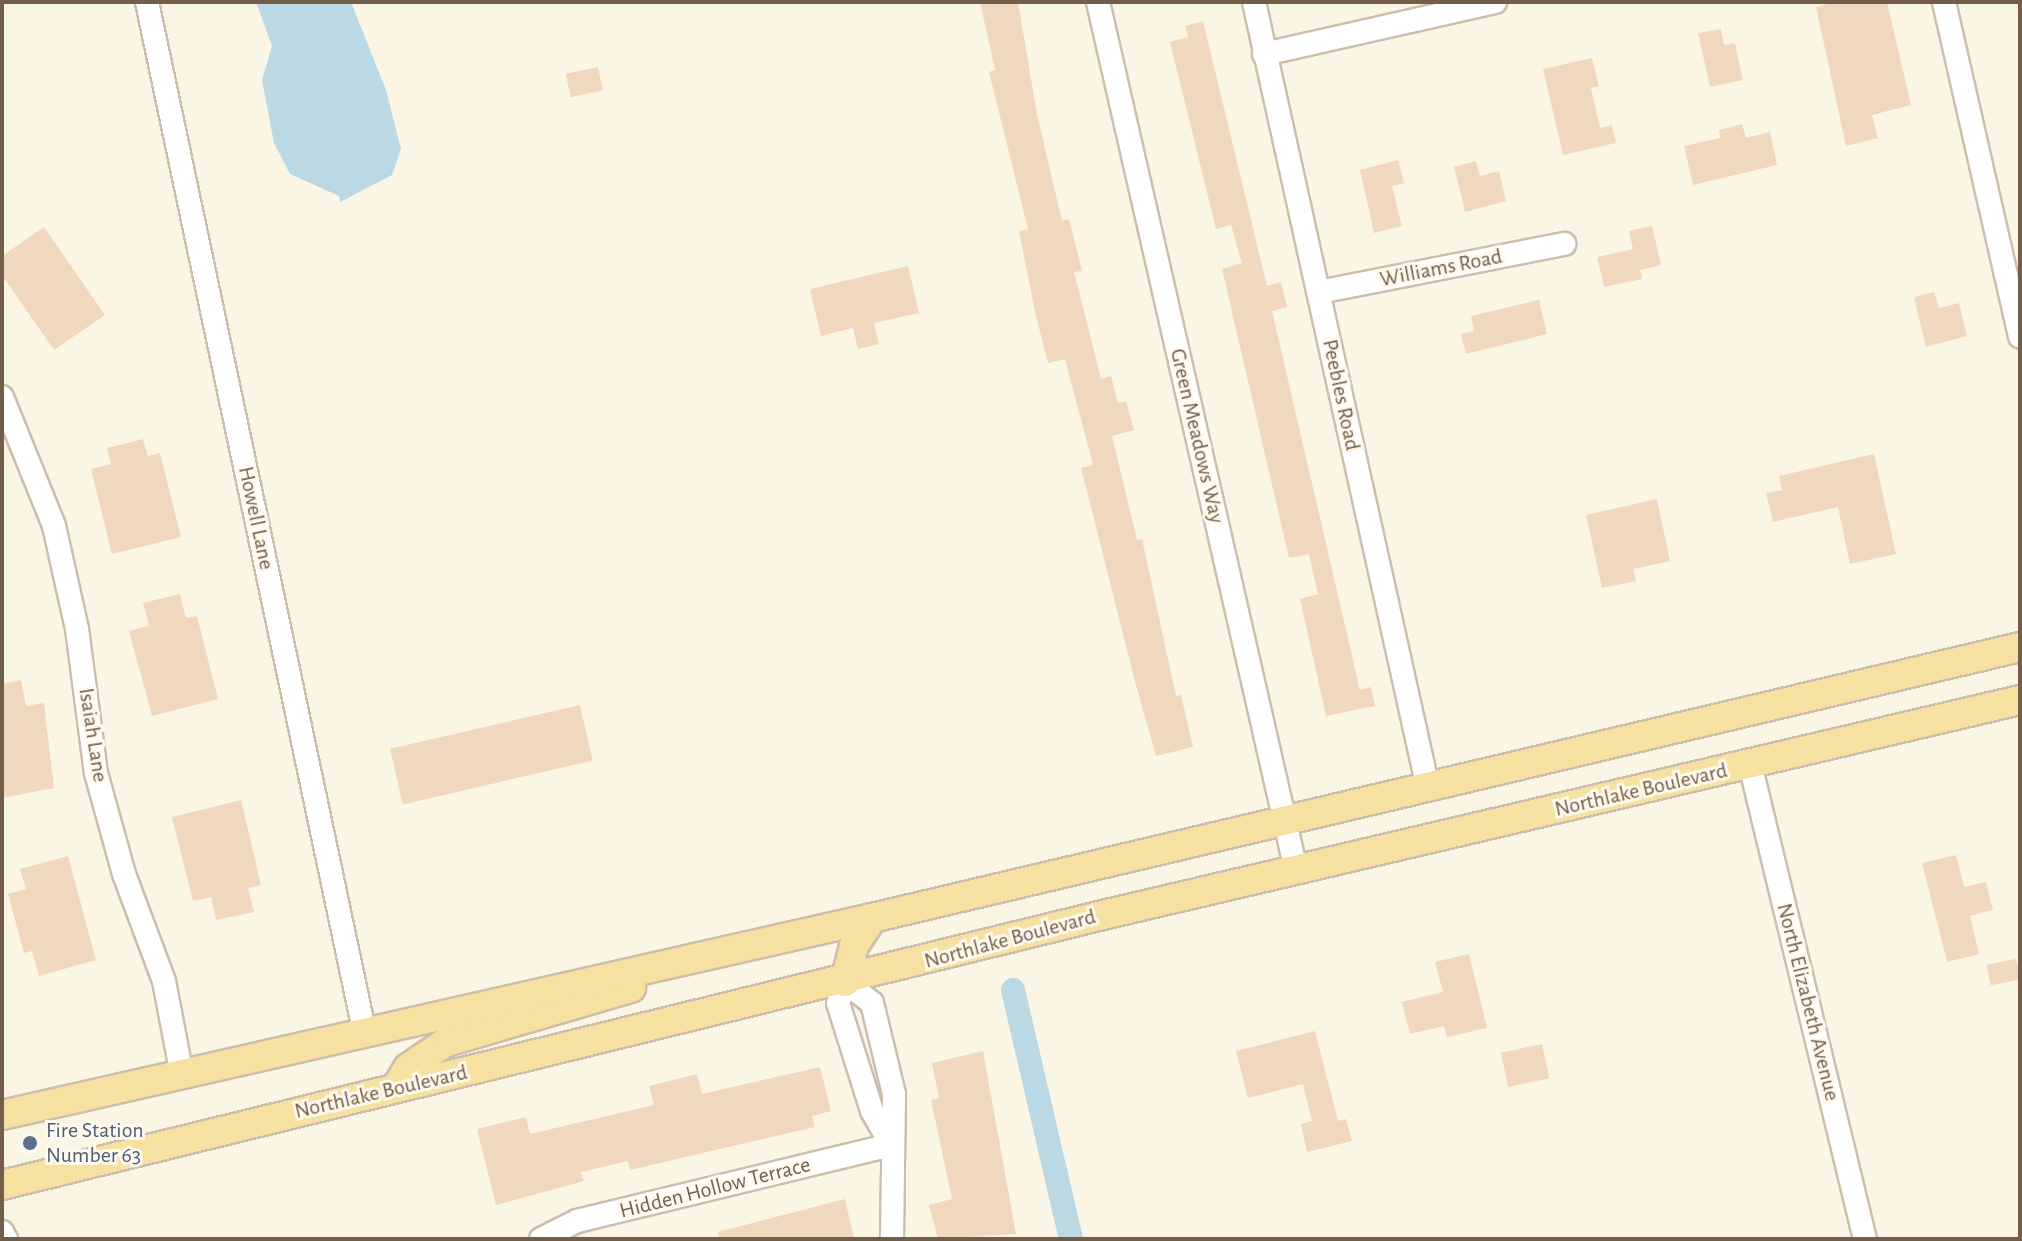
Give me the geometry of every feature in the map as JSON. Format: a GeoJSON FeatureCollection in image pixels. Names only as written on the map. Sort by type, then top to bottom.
{"type":"FeatureCollection","features":[{"type":"Feature","properties":{"kind":"main road"},"geometry":{"type":"LineString","coordinates":[[2,1115],[872,918],[1284,818],[1428,788],[2020,647]]}},
{"type":"Feature","properties":{"kind":"main road","name":"Northlake Boulevard"},"geometry":{"type":"LineString","coordinates":[[2,1185],[1296,870],[2020,700]]}},
{"type":"Feature","properties":{"kind":"main road"},"geometry":{"type":"LineString","coordinates":[[845,982],[854,946],[872,918]]}},
{"type":"Feature","properties":{"kind":"main road"},"geometry":{"type":"LineString","coordinates":[[396,1088],[408,1068],[446,1042],[629,990],[657,967]]}},
{"type":"Feature","properties":{"kind":"street","name":"Howell Lane"},"geometry":{"type":"LineString","coordinates":[[147,2],[365,1035]]}},
{"type":"Feature","properties":{"kind":"street","name":"Green Meadows Way"},"geometry":{"type":"LineString","coordinates":[[1098,2],[1296,870]]}},
{"type":"Feature","properties":{"kind":"street","name":"Peebles Road"},"geometry":{"type":"LineString","coordinates":[[1254,2],[1428,788]]}},
{"type":"Feature","properties":{"kind":"street"},"geometry":{"type":"LineString","coordinates":[[1264,54],[1495,2]]}},
{"type":"Feature","properties":{"kind":"street"},"geometry":{"type":"LineString","coordinates":[[1501,2],[1517,3]]}},
{"type":"Feature","properties":{"kind":"street"},"geometry":{"type":"LineString","coordinates":[[1944,2],[2019,331]]}},
{"type":"Feature","properties":{"kind":"street","name":"Williams Road"},"geometry":{"type":"LineString","coordinates":[[1319,292],[1564,244]]}},
{"type":"Feature","properties":{"kind":"street","name":"Isaiah Lane"},"geometry":{"type":"LineString","coordinates":[[2,397],[54,526],[77,629],[96,773],[124,874],[164,981],[182,1075]]}},
{"type":"Feature","properties":{"kind":"street","name":"North Elizabeth Avenue"},"geometry":{"type":"LineString","coordinates":[[1750,764],[1865,1239]]}},
{"type":"Feature","properties":{"kind":"street"},"geometry":{"type":"LineString","coordinates":[[892,1145],[872,1111],[838,1003],[845,982],[872,1003],[894,1094],[892,1239]]}},
{"type":"Feature","properties":{"kind":"street","name":"Hidden Hollow Terrace"},"geometry":{"type":"LineString","coordinates":[[541,1239],[577,1221],[892,1145]]}},
{"type":"Feature","properties":{"kind":"street"},"geometry":{"type":"LineString","coordinates":[[2,1232],[6,1239]]}},
{"type":"Feature","properties":{"kind":"water"},"geometry":{"type":"Polygon","coordinates":[[[256,2],[351,2],[386,90],[401,149],[392,175],[340,202],[339,196],[290,174],[274,143],[262,80],[272,46],[256,2]]]}},
{"type":"Feature","properties":{"kind":"building"},"geometry":{"type":"Polygon","coordinates":[[[980,2],[1018,2],[1037,114],[1062,221],[1069,219],[1082,271],[1074,272],[1101,379],[1111,376],[1118,403],[1126,401],[1134,430],[1112,436],[1137,540],[1142,539],[1176,696],[1181,695],[1193,747],[1156,756],[1081,468],[1093,465],[1065,359],[1048,363],[1035,312],[1019,231],[1028,229],[989,72],[995,70],[980,2]]]}},
{"type":"Feature","properties":{"kind":"building"},"geometry":{"type":"Polygon","coordinates":[[[1835,2],[1887,2],[1911,105],[1872,115],[1878,138],[1846,146],[1816,7],[1835,2]]]}},
{"type":"Feature","properties":{"kind":"building"},"geometry":{"type":"Polygon","coordinates":[[[1203,21],[1267,286],[1281,282],[1287,307],[1272,311],[1360,690],[1371,687],[1375,706],[1326,716],[1300,599],[1318,594],[1309,554],[1289,558],[1222,269],[1242,263],[1231,225],[1216,229],[1170,42],[1188,37],[1185,26],[1203,21]]]}},
{"type":"Feature","properties":{"kind":"building"},"geometry":{"type":"Polygon","coordinates":[[[1721,29],[1724,45],[1735,43],[1743,80],[1710,87],[1698,33],[1721,29]]]}},
{"type":"Feature","properties":{"kind":"building"},"geometry":{"type":"Polygon","coordinates":[[[1592,58],[1599,86],[1591,88],[1600,128],[1612,125],[1616,143],[1563,155],[1543,69],[1592,58]]]}},
{"type":"Feature","properties":{"kind":"building"},"geometry":{"type":"Polygon","coordinates":[[[598,67],[603,90],[571,97],[566,74],[598,67]]]}},
{"type":"Feature","properties":{"kind":"building"},"geometry":{"type":"Polygon","coordinates":[[[1742,124],[1746,138],[1770,132],[1777,165],[1693,185],[1684,146],[1720,138],[1719,130],[1742,124]]]}},
{"type":"Feature","properties":{"kind":"building"},"geometry":{"type":"Polygon","coordinates":[[[1398,160],[1404,183],[1392,186],[1402,226],[1374,233],[1360,170],[1398,160]]]}},
{"type":"Feature","properties":{"kind":"building"},"geometry":{"type":"Polygon","coordinates":[[[1476,161],[1480,176],[1499,171],[1506,201],[1465,212],[1454,167],[1476,161]]]}},
{"type":"Feature","properties":{"kind":"building"},"geometry":{"type":"Polygon","coordinates":[[[1652,226],[1661,265],[1640,270],[1642,279],[1604,287],[1597,257],[1633,249],[1629,231],[1652,226]]]}},
{"type":"Feature","properties":{"kind":"building"},"geometry":{"type":"Polygon","coordinates":[[[44,227],[105,315],[54,350],[2,275],[2,256],[44,227]]]}},
{"type":"Feature","properties":{"kind":"building"},"geometry":{"type":"Polygon","coordinates":[[[908,266],[919,313],[874,323],[879,344],[858,349],[853,328],[821,336],[810,289],[908,266]]]}},
{"type":"Feature","properties":{"kind":"building"},"geometry":{"type":"Polygon","coordinates":[[[1934,292],[1939,308],[1959,303],[1967,336],[1926,347],[1914,297],[1934,292]]]}},
{"type":"Feature","properties":{"kind":"building"},"geometry":{"type":"Polygon","coordinates":[[[1539,300],[1547,334],[1466,354],[1461,334],[1474,331],[1471,316],[1539,300]]]}},
{"type":"Feature","properties":{"kind":"building"},"geometry":{"type":"Polygon","coordinates":[[[143,439],[148,456],[160,453],[181,537],[112,554],[91,469],[111,464],[107,448],[143,439]]]}},
{"type":"Feature","properties":{"kind":"building"},"geometry":{"type":"Polygon","coordinates":[[[1874,454],[1896,554],[1850,564],[1838,507],[1773,522],[1766,493],[1782,490],[1779,476],[1874,454]]]}},
{"type":"Feature","properties":{"kind":"building"},"geometry":{"type":"Polygon","coordinates":[[[1657,499],[1670,561],[1633,569],[1636,581],[1602,588],[1586,515],[1657,499]]]}},
{"type":"Feature","properties":{"kind":"building"},"geometry":{"type":"Polygon","coordinates":[[[180,594],[186,618],[197,616],[218,699],[152,716],[129,631],[149,626],[143,603],[180,594]]]}},
{"type":"Feature","properties":{"kind":"building"},"geometry":{"type":"Polygon","coordinates":[[[21,680],[26,706],[44,703],[54,788],[2,798],[2,684],[21,680]]]}},
{"type":"Feature","properties":{"kind":"building"},"geometry":{"type":"Polygon","coordinates":[[[580,705],[593,761],[403,804],[390,749],[580,705]]]}},
{"type":"Feature","properties":{"kind":"building"},"geometry":{"type":"Polygon","coordinates":[[[241,800],[261,885],[248,888],[254,912],[216,920],[211,897],[193,901],[172,817],[241,800]]]}},
{"type":"Feature","properties":{"kind":"building"},"geometry":{"type":"Polygon","coordinates":[[[1956,855],[1964,887],[1986,882],[1993,910],[1970,916],[1979,954],[1947,962],[1922,863],[1956,855]]]}},
{"type":"Feature","properties":{"kind":"building"},"geometry":{"type":"Polygon","coordinates":[[[68,856],[96,960],[39,976],[32,951],[24,953],[8,894],[26,889],[20,869],[68,856]]]}},
{"type":"Feature","properties":{"kind":"building"},"geometry":{"type":"Polygon","coordinates":[[[1469,954],[1487,1028],[1447,1037],[1444,1026],[1410,1034],[1402,1002],[1443,992],[1435,962],[1469,954]]]}},
{"type":"Feature","properties":{"kind":"building"},"geometry":{"type":"Polygon","coordinates":[[[2016,959],[2020,980],[1991,985],[1987,965],[2016,959]]]}},
{"type":"Feature","properties":{"kind":"building"},"geometry":{"type":"Polygon","coordinates":[[[1315,1031],[1338,1121],[1346,1119],[1352,1141],[1307,1152],[1301,1124],[1312,1121],[1303,1084],[1248,1098],[1236,1051],[1315,1031]]]}},
{"type":"Feature","properties":{"kind":"building"},"geometry":{"type":"Polygon","coordinates":[[[1542,1044],[1549,1078],[1508,1087],[1501,1053],[1542,1044]]]}},
{"type":"Feature","properties":{"kind":"building"},"geometry":{"type":"Polygon","coordinates":[[[983,1051],[1016,1234],[938,1239],[929,1205],[952,1199],[931,1100],[939,1098],[932,1063],[983,1051]]]}},
{"type":"Feature","properties":{"kind":"building"},"geometry":{"type":"Polygon","coordinates":[[[820,1067],[831,1111],[812,1116],[815,1127],[630,1170],[628,1161],[581,1172],[584,1181],[496,1205],[477,1129],[526,1117],[530,1134],[654,1105],[649,1086],[697,1074],[702,1094],[820,1067]]]}},
{"type":"Feature","properties":{"kind":"building"},"geometry":{"type":"Polygon","coordinates":[[[845,1199],[854,1239],[719,1239],[718,1232],[845,1199]]]}},
{"type":"Feature","properties":{"kind":"waterway"},"geometry":{"type":"LineString","coordinates":[[1013,990],[1071,1239]]}},
{"type":"Feature","properties":{"kind":"place","name":"Fire Station Number 63"},"geometry":{"type":"Point","coordinates":[30,1143]}}]}
